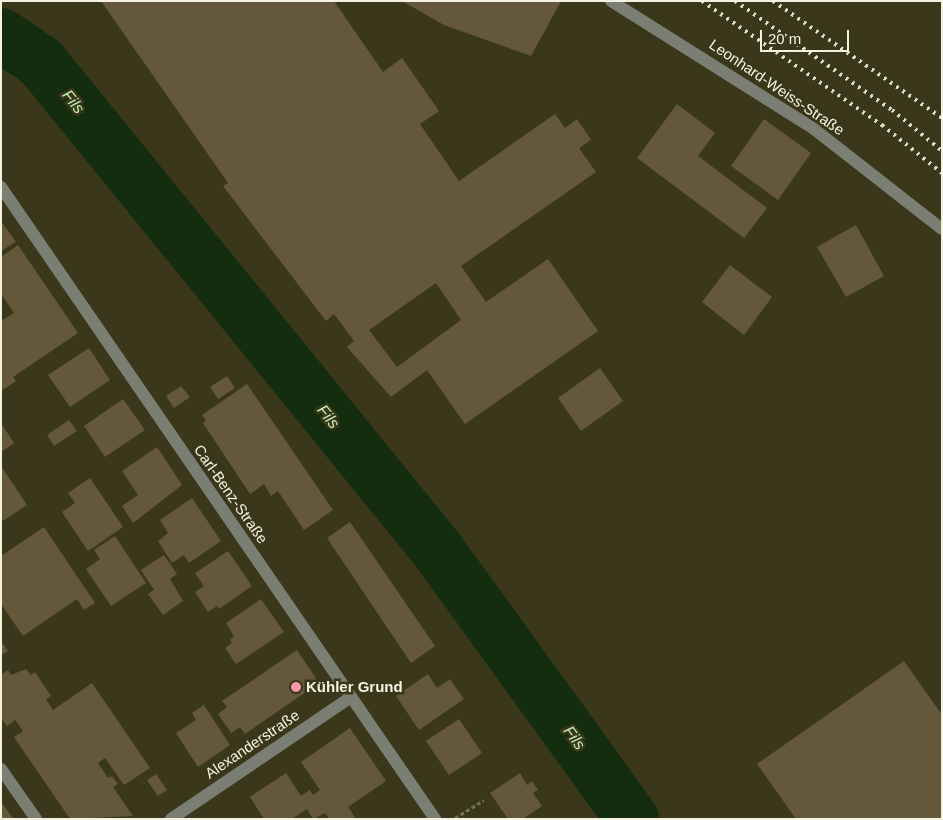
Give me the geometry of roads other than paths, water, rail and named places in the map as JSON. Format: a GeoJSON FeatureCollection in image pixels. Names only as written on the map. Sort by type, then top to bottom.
{"type":"FeatureCollection","features":[{"type":"Feature","properties":{"kind":"street","name":"Leonhard-Weiss-Straße"},"geometry":{"type":"LineString","coordinates":[[611,1],[814,129],[942,229]]}},
{"type":"Feature","properties":{"kind":"street","name":"Carl-Benz-Straße"},"geometry":{"type":"LineString","coordinates":[[1,187],[435,819]]}},
{"type":"Feature","properties":{"kind":"street","name":"Alexanderstraße"},"geometry":{"type":"LineString","coordinates":[[171,819],[351,696]]}},
{"type":"Feature","properties":{"kind":"street"},"geometry":{"type":"LineString","coordinates":[[1,769],[36,819]]}},
{"type":"Feature","properties":{"kind":"waterway","name":"Fils"},"geometry":{"type":"LineString","coordinates":[[1,35],[41,62],[439,552],[632,819]]}},
{"type":"Feature","properties":{"kind":"railway"},"geometry":{"type":"LineString","coordinates":[[702,1],[882,125],[942,173]]}},
{"type":"Feature","properties":{"kind":"railway"},"geometry":{"type":"LineString","coordinates":[[735,1],[892,110],[942,151]]}},
{"type":"Feature","properties":{"kind":"railway"},"geometry":{"type":"LineString","coordinates":[[773,1],[942,118]]}},
{"type":"Feature","properties":{"kind":"place","name":"Kühler Grund"},"geometry":{"type":"Point","coordinates":[296,687]}}]}
